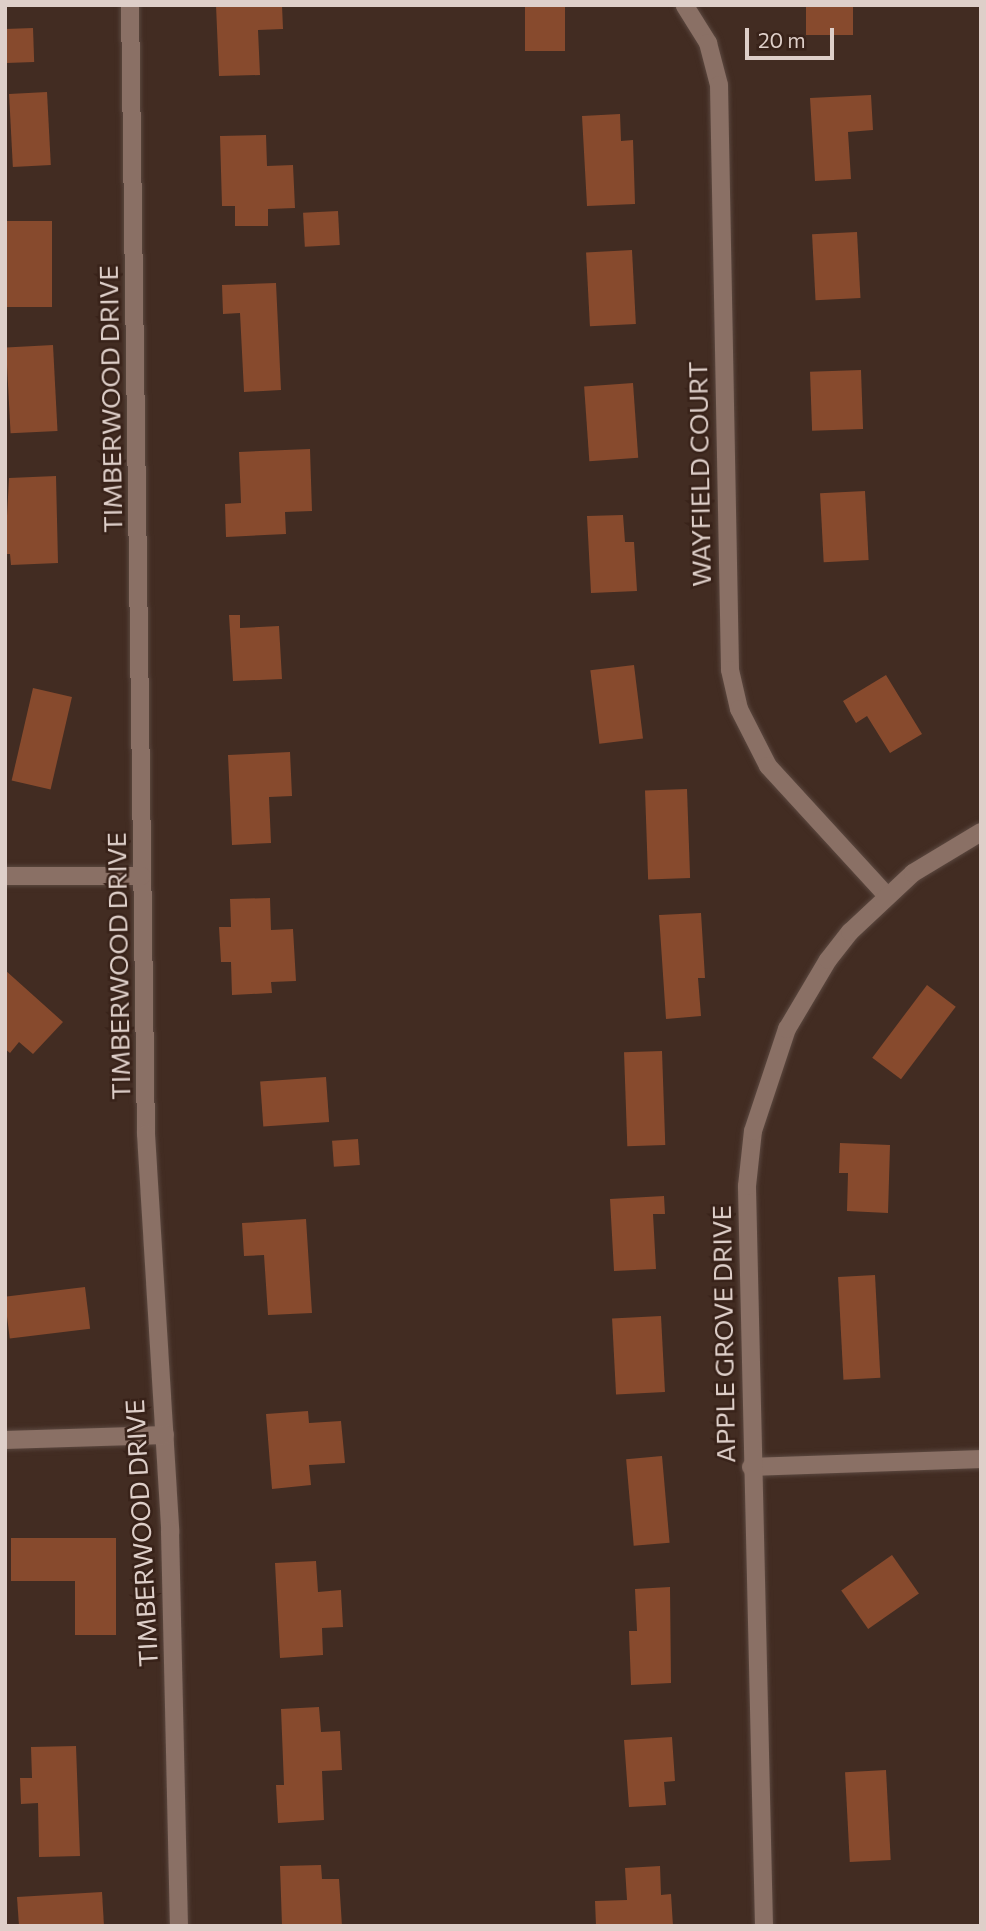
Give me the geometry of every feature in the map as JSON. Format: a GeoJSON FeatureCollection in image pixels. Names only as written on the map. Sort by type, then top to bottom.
{"type":"FeatureCollection","features":[{"type":"Feature","properties":{"kind":"street","name":"TIMBERWOOD DRIVE"},"geometry":{"type":"LineString","coordinates":[[130,5],[148,1214],[165,1435],[179,1926]]}},
{"type":"Feature","properties":{"kind":"street","name":"WAYFIELD COURT"},"geometry":{"type":"LineString","coordinates":[[685,6],[708,43],[719,85],[730,670],[739,709],[768,766],[886,895]]}},
{"type":"Feature","properties":{"kind":"street","name":"APPLE GROVE DRIVE"},"geometry":{"type":"LineString","coordinates":[[764,1926],[751,1467],[747,1186],[761,1098],[804,997],[850,932],[886,895],[913,873],[981,832]]}},
{"type":"Feature","properties":{"kind":"street"},"geometry":{"type":"LineString","coordinates":[[5,877],[142,876]]}},
{"type":"Feature","properties":{"kind":"street"},"geometry":{"type":"LineString","coordinates":[[5,1440],[165,1435]]}},
{"type":"Feature","properties":{"kind":"street"},"geometry":{"type":"LineString","coordinates":[[751,1467],[981,1459]]}},
{"type":"Feature","properties":{"kind":"building"},"geometry":{"type":"Polygon","coordinates":[[[216,5],[282,5],[283,29],[258,30],[260,75],[219,76],[216,5]]]}},
{"type":"Feature","properties":{"kind":"building"},"geometry":{"type":"Polygon","coordinates":[[[525,5],[565,5],[565,51],[525,51],[525,5]]]}},
{"type":"Feature","properties":{"kind":"building"},"geometry":{"type":"Polygon","coordinates":[[[806,5],[853,5],[853,35],[806,35],[806,5]]]}},
{"type":"Feature","properties":{"kind":"building"},"geometry":{"type":"Polygon","coordinates":[[[33,28],[34,62],[6,63],[5,29],[33,28]]]}},
{"type":"Feature","properties":{"kind":"building"},"geometry":{"type":"Polygon","coordinates":[[[47,92],[51,165],[13,167],[9,94],[47,92]]]}},
{"type":"Feature","properties":{"kind":"building"},"geometry":{"type":"Polygon","coordinates":[[[871,95],[873,130],[848,132],[851,179],[815,181],[810,98],[871,95]]]}},
{"type":"Feature","properties":{"kind":"building"},"geometry":{"type":"Polygon","coordinates":[[[620,114],[621,141],[633,140],[635,204],[587,206],[582,116],[620,114]]]}},
{"type":"Feature","properties":{"kind":"building"},"geometry":{"type":"Polygon","coordinates":[[[266,135],[267,166],[293,165],[295,208],[268,209],[268,226],[235,226],[235,206],[222,206],[220,136],[266,135]]]}},
{"type":"Feature","properties":{"kind":"building"},"geometry":{"type":"Polygon","coordinates":[[[338,211],[340,245],[305,247],[303,213],[338,211]]]}},
{"type":"Feature","properties":{"kind":"building"},"geometry":{"type":"Polygon","coordinates":[[[5,221],[52,221],[52,307],[5,307],[5,221]]]}},
{"type":"Feature","properties":{"kind":"building"},"geometry":{"type":"Polygon","coordinates":[[[857,232],[860,298],[816,300],[812,234],[857,232]]]}},
{"type":"Feature","properties":{"kind":"building"},"geometry":{"type":"Polygon","coordinates":[[[632,250],[636,324],[590,326],[586,252],[632,250]]]}},
{"type":"Feature","properties":{"kind":"building"},"geometry":{"type":"Polygon","coordinates":[[[276,283],[281,390],[244,392],[240,313],[223,314],[222,285],[276,283]]]}},
{"type":"Feature","properties":{"kind":"building"},"geometry":{"type":"Polygon","coordinates":[[[53,345],[58,431],[11,433],[6,347],[53,345]]]}},
{"type":"Feature","properties":{"kind":"building"},"geometry":{"type":"Polygon","coordinates":[[[861,370],[863,429],[812,431],[810,372],[861,370]]]}},
{"type":"Feature","properties":{"kind":"building"},"geometry":{"type":"Polygon","coordinates":[[[633,383],[638,458],[589,461],[584,386],[633,383]]]}},
{"type":"Feature","properties":{"kind":"building"},"geometry":{"type":"Polygon","coordinates":[[[310,449],[312,511],[285,512],[286,534],[226,537],[225,504],[241,503],[239,452],[310,449]]]}},
{"type":"Feature","properties":{"kind":"building"},"geometry":{"type":"Polygon","coordinates":[[[56,476],[58,563],[11,565],[10,554],[5,554],[9,478],[56,476]]]}},
{"type":"Feature","properties":{"kind":"building"},"geometry":{"type":"Polygon","coordinates":[[[865,491],[869,560],[824,562],[820,493],[865,491]]]}},
{"type":"Feature","properties":{"kind":"building"},"geometry":{"type":"Polygon","coordinates":[[[623,515],[625,542],[634,542],[637,591],[591,593],[587,516],[623,515]]]}},
{"type":"Feature","properties":{"kind":"building"},"geometry":{"type":"Polygon","coordinates":[[[229,615],[240,615],[240,628],[279,626],[282,679],[233,681],[229,615]]]}},
{"type":"Feature","properties":{"kind":"building"},"geometry":{"type":"Polygon","coordinates":[[[634,665],[643,738],[599,744],[590,670],[634,665]]]}},
{"type":"Feature","properties":{"kind":"building"},"geometry":{"type":"Polygon","coordinates":[[[886,675],[922,734],[890,753],[867,716],[856,723],[843,701],[886,675]]]}},
{"type":"Feature","properties":{"kind":"building"},"geometry":{"type":"Polygon","coordinates":[[[33,688],[72,697],[51,790],[12,781],[33,688]]]}},
{"type":"Feature","properties":{"kind":"building"},"geometry":{"type":"Polygon","coordinates":[[[290,752],[292,796],[269,797],[271,843],[232,845],[228,755],[290,752]]]}},
{"type":"Feature","properties":{"kind":"building"},"geometry":{"type":"Polygon","coordinates":[[[687,789],[690,878],[648,879],[645,790],[687,789]]]}},
{"type":"Feature","properties":{"kind":"building"},"geometry":{"type":"Polygon","coordinates":[[[270,898],[271,930],[293,929],[296,981],[271,982],[272,993],[232,995],[231,962],[221,962],[219,927],[231,927],[230,899],[270,898]]]}},
{"type":"Feature","properties":{"kind":"building"},"geometry":{"type":"Polygon","coordinates":[[[701,913],[705,978],[698,978],[701,1016],[666,1019],[659,915],[701,913]]]}},
{"type":"Feature","properties":{"kind":"building"},"geometry":{"type":"Polygon","coordinates":[[[5,970],[63,1022],[33,1054],[19,1042],[10,1053],[5,1049],[5,970]]]}},
{"type":"Feature","properties":{"kind":"building"},"geometry":{"type":"Polygon","coordinates":[[[927,985],[956,1007],[901,1079],[872,1058],[927,985]]]}},
{"type":"Feature","properties":{"kind":"building"},"geometry":{"type":"Polygon","coordinates":[[[662,1051],[665,1145],[627,1146],[624,1052],[662,1051]]]}},
{"type":"Feature","properties":{"kind":"building"},"geometry":{"type":"Polygon","coordinates":[[[326,1077],[329,1122],[263,1126],[260,1082],[326,1077]]]}},
{"type":"Feature","properties":{"kind":"building"},"geometry":{"type":"Polygon","coordinates":[[[358,1139],[360,1165],[334,1167],[332,1141],[358,1139]]]}},
{"type":"Feature","properties":{"kind":"building"},"geometry":{"type":"Polygon","coordinates":[[[840,1143],[890,1145],[888,1213],[847,1211],[848,1173],[839,1173],[840,1143]]]}},
{"type":"Feature","properties":{"kind":"building"},"geometry":{"type":"Polygon","coordinates":[[[664,1196],[665,1214],[653,1214],[656,1269],[614,1271],[610,1199],[664,1196]]]}},
{"type":"Feature","properties":{"kind":"building"},"geometry":{"type":"Polygon","coordinates":[[[306,1219],[312,1313],[268,1315],[264,1255],[244,1256],[242,1223],[306,1219]]]}},
{"type":"Feature","properties":{"kind":"building"},"geometry":{"type":"Polygon","coordinates":[[[875,1275],[880,1378],[843,1380],[838,1277],[875,1275]]]}},
{"type":"Feature","properties":{"kind":"building"},"geometry":{"type":"Polygon","coordinates":[[[85,1287],[90,1329],[10,1339],[5,1297],[85,1287]]]}},
{"type":"Feature","properties":{"kind":"building"},"geometry":{"type":"Polygon","coordinates":[[[661,1316],[665,1392],[616,1394],[612,1319],[661,1316]]]}},
{"type":"Feature","properties":{"kind":"building"},"geometry":{"type":"Polygon","coordinates":[[[308,1411],[309,1423],[341,1421],[345,1463],[309,1465],[311,1485],[272,1489],[266,1414],[308,1411]]]}},
{"type":"Feature","properties":{"kind":"building"},"geometry":{"type":"Polygon","coordinates":[[[662,1456],[670,1543],[634,1546],[626,1459],[662,1456]]]}},
{"type":"Feature","properties":{"kind":"building"},"geometry":{"type":"Polygon","coordinates":[[[11,1538],[116,1538],[116,1635],[75,1635],[75,1581],[11,1581],[11,1538]]]}},
{"type":"Feature","properties":{"kind":"building"},"geometry":{"type":"Polygon","coordinates":[[[892,1555],[919,1594],[868,1629],[841,1591],[892,1555]]]}},
{"type":"Feature","properties":{"kind":"building"},"geometry":{"type":"Polygon","coordinates":[[[316,1561],[318,1592],[341,1590],[343,1627],[322,1628],[323,1655],[280,1658],[275,1563],[316,1561]]]}},
{"type":"Feature","properties":{"kind":"building"},"geometry":{"type":"Polygon","coordinates":[[[670,1587],[671,1683],[631,1685],[629,1631],[637,1631],[635,1589],[670,1587]]]}},
{"type":"Feature","properties":{"kind":"building"},"geometry":{"type":"Polygon","coordinates":[[[319,1707],[321,1732],[340,1731],[342,1770],[322,1771],[324,1820],[278,1823],[276,1785],[284,1785],[281,1709],[319,1707]]]}},
{"type":"Feature","properties":{"kind":"building"},"geometry":{"type":"Polygon","coordinates":[[[672,1737],[675,1781],[664,1782],[666,1805],[629,1807],[624,1740],[672,1737]]]}},
{"type":"Feature","properties":{"kind":"building"},"geometry":{"type":"Polygon","coordinates":[[[76,1746],[80,1856],[39,1857],[38,1803],[21,1804],[20,1778],[32,1778],[31,1747],[76,1746]]]}},
{"type":"Feature","properties":{"kind":"building"},"geometry":{"type":"Polygon","coordinates":[[[886,1770],[891,1860],[850,1862],[845,1772],[886,1770]]]}},
{"type":"Feature","properties":{"kind":"building"},"geometry":{"type":"Polygon","coordinates":[[[321,1865],[322,1879],[339,1879],[342,1926],[282,1926],[280,1866],[321,1865]]]}},
{"type":"Feature","properties":{"kind":"building"},"geometry":{"type":"Polygon","coordinates":[[[660,1866],[661,1895],[671,1894],[673,1926],[596,1926],[595,1901],[627,1900],[625,1868],[660,1866]]]}},
{"type":"Feature","properties":{"kind":"building"},"geometry":{"type":"Polygon","coordinates":[[[102,1892],[104,1926],[19,1926],[17,1897],[102,1892]]]}}]}
